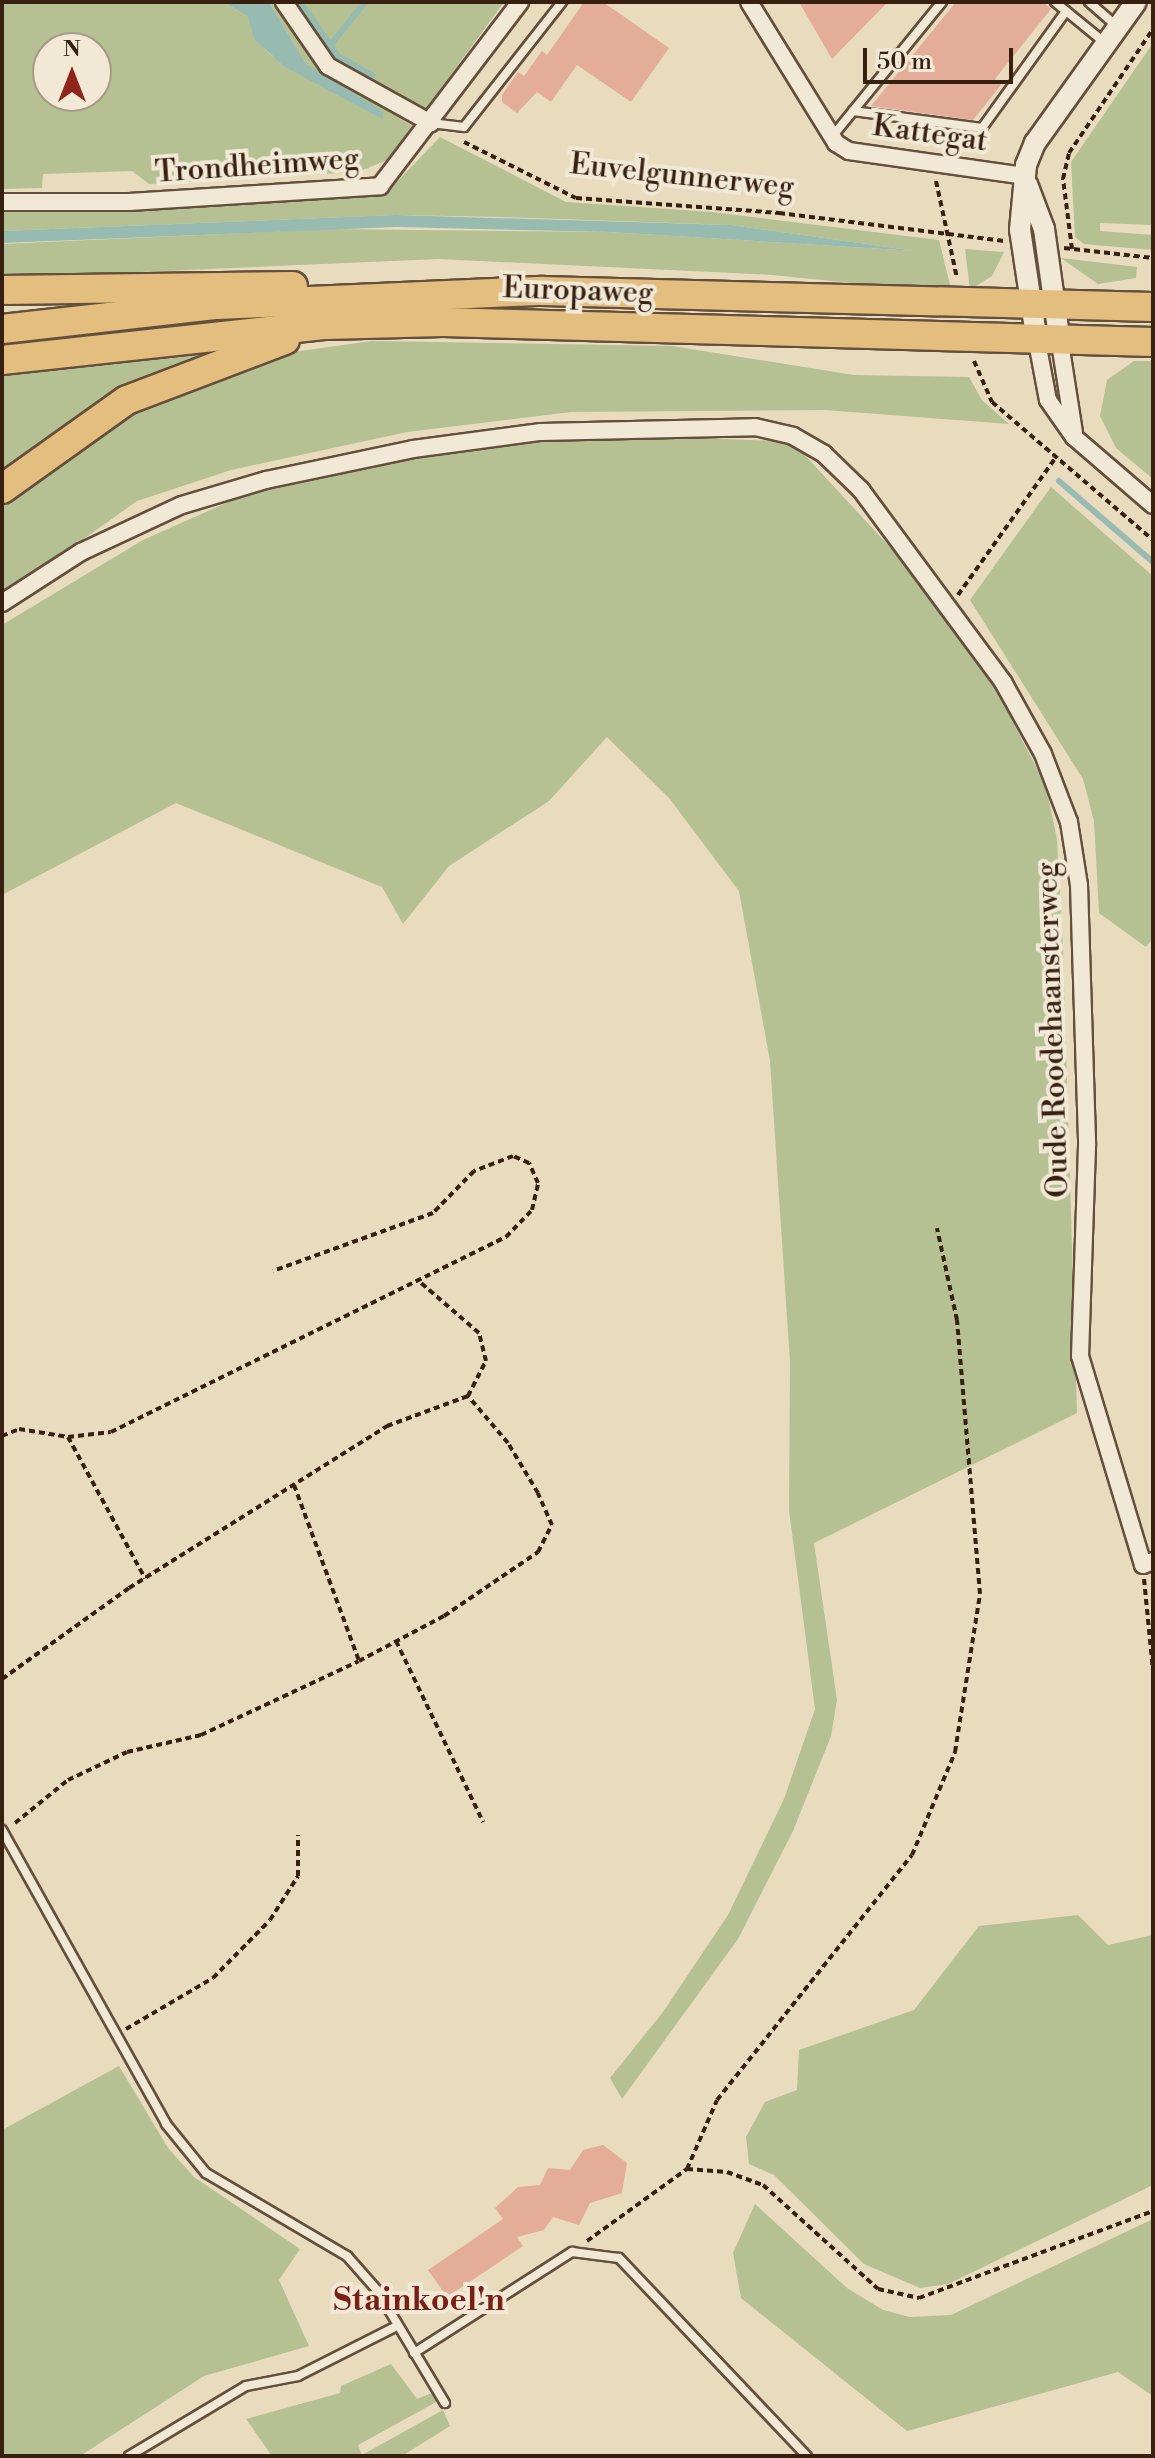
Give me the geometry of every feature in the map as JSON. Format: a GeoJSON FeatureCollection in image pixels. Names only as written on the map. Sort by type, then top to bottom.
{"type":"FeatureCollection","features":[{"type":"Feature","properties":{"kind":"highway"},"geometry":{"type":"LineString","coordinates":[[2,290],[262,283],[390,296]]}},
{"type":"Feature","properties":{"kind":"highway","name":"Europaweg"},"geometry":{"type":"LineString","coordinates":[[2,329],[217,305],[390,296],[663,293],[961,305],[1153,307]]}},
{"type":"Feature","properties":{"kind":"highway","name":"Europaweg"},"geometry":{"type":"LineString","coordinates":[[2,360],[326,325],[535,322],[1048,343],[1153,342]]}},
{"type":"Feature","properties":{"kind":"highway"},"geometry":{"type":"LineString","coordinates":[[2,489],[80,429],[153,387],[326,325]]}},
{"type":"Feature","properties":{"kind":"street"},"geometry":{"type":"LineString","coordinates":[[284,2],[328,66],[431,123]]}},
{"type":"Feature","properties":{"kind":"street","name":"Trondheimweg"},"geometry":{"type":"LineString","coordinates":[[2,202],[129,202],[380,186],[431,123],[520,2]]}},
{"type":"Feature","properties":{"kind":"street","name":"Kattegat"},"geometry":{"type":"LineString","coordinates":[[749,2],[831,138],[849,151],[937,161],[1024,176]]}},
{"type":"Feature","properties":{"kind":"street"},"geometry":{"type":"LineString","coordinates":[[1074,437],[1020,230],[1024,176],[1035,143],[1136,2]]}},
{"type":"Feature","properties":{"kind":"street"},"geometry":{"type":"LineString","coordinates":[[1048,343],[1048,400],[1074,437],[1153,505]]}},
{"type":"Feature","properties":{"kind":"street","name":"Oude Roodehaansterweg"},"geometry":{"type":"LineString","coordinates":[[2,603],[148,519],[266,480],[528,434],[755,427],[793,436],[836,465],[951,605],[1043,754],[1075,853],[1088,1231],[1080,1356],[1148,1563]]}},
{"type":"Feature","properties":{"kind":"lane"},"geometry":{"type":"LineString","coordinates":[[431,123],[464,127],[562,2]]}},
{"type":"Feature","properties":{"kind":"lane","name":"Kattegat"},"geometry":{"type":"LineString","coordinates":[[831,138],[942,2]]}},
{"type":"Feature","properties":{"kind":"lane"},"geometry":{"type":"LineString","coordinates":[[1055,2],[1112,35]]}},
{"type":"Feature","properties":{"kind":"lane"},"geometry":{"type":"LineString","coordinates":[[1089,2],[1112,35]]}},
{"type":"Feature","properties":{"kind":"lane","name":"Kattegat"},"geometry":{"type":"LineString","coordinates":[[853,111],[982,128],[1066,11]]}},
{"type":"Feature","properties":{"kind":"lane"},"geometry":{"type":"LineString","coordinates":[[3,1831],[166,2124],[206,2173],[347,2256],[377,2290],[445,2403]]}},
{"type":"Feature","properties":{"kind":"lane"},"geometry":{"type":"LineString","coordinates":[[414,2353],[572,2252],[619,2258],[807,2456]]}},
{"type":"Feature","properties":{"kind":"lane"},"geometry":{"type":"LineString","coordinates":[[129,2456],[246,2386],[298,2376],[397,2326]]}},
{"type":"Feature","properties":{"kind":"path"},"geometry":{"type":"LineString","coordinates":[[1072,249],[1063,179],[1069,153],[1153,29]]}},
{"type":"Feature","properties":{"kind":"path","name":"Euvelgunnerweg"},"geometry":{"type":"LineString","coordinates":[[431,123],[576,198],[948,234]]}},
{"type":"Feature","properties":{"kind":"path"},"geometry":{"type":"LineString","coordinates":[[937,161],[961,305]]}},
{"type":"Feature","properties":{"kind":"path"},"geometry":{"type":"LineString","coordinates":[[1141,256],[1153,258]]}},
{"type":"Feature","properties":{"kind":"path"},"geometry":{"type":"LineString","coordinates":[[970,340],[988,396],[1153,540]]}},
{"type":"Feature","properties":{"kind":"path"},"geometry":{"type":"LineString","coordinates":[[951,605],[1056,457]]}},
{"type":"Feature","properties":{"kind":"path"},"geometry":{"type":"LineString","coordinates":[[2,1436],[19,1429],[68,1437],[111,1432],[420,1282],[459,1257],[506,1237],[532,1210],[538,1183],[529,1163],[513,1156],[474,1171],[433,1213],[273,1271]]}},
{"type":"Feature","properties":{"kind":"path"},"geometry":{"type":"LineString","coordinates":[[572,2252],[687,2169],[700,2127],[717,2100],[912,1855],[955,1752],[980,1594],[957,1320],[937,1228]]}},
{"type":"Feature","properties":{"kind":"path"},"geometry":{"type":"LineString","coordinates":[[2,1679],[145,1578],[387,1426],[468,1396],[486,1361],[479,1333],[420,1282]]}},
{"type":"Feature","properties":{"kind":"path"},"geometry":{"type":"LineString","coordinates":[[3,1831],[68,1780],[127,1752],[201,1735],[359,1661],[538,1552],[552,1525],[508,1443],[468,1396]]}},
{"type":"Feature","properties":{"kind":"path"},"geometry":{"type":"LineString","coordinates":[[68,1437],[145,1578]]}},
{"type":"Feature","properties":{"kind":"path"},"geometry":{"type":"LineString","coordinates":[[294,1485],[359,1661]]}},
{"type":"Feature","properties":{"kind":"path"},"geometry":{"type":"LineString","coordinates":[[1148,1563],[1153,1670]]}},
{"type":"Feature","properties":{"kind":"path"},"geometry":{"type":"LineString","coordinates":[[396,1641],[483,1822]]}},
{"type":"Feature","properties":{"kind":"path"},"geometry":{"type":"LineString","coordinates":[[117,2035],[213,1978],[270,1920],[298,1876],[298,1835]]}},
{"type":"Feature","properties":{"kind":"path"},"geometry":{"type":"LineString","coordinates":[[687,2169],[727,2172],[763,2185],[878,2289],[906,2298],[943,2294],[1153,2211]]}},
{"type":"Feature","properties":{"kind":"green space"},"geometry":{"type":"Polygon","coordinates":[[[2,2],[223,2],[247,16],[256,40],[272,56],[382,119],[306,64],[269,2],[276,2],[317,66],[412,126],[387,160],[358,172],[149,184],[132,171],[43,174],[42,188],[2,189],[2,2]]]}},
{"type":"Feature","properties":{"kind":"green space"},"geometry":{"type":"Polygon","coordinates":[[[296,2],[504,2],[426,109],[334,61],[296,2]]]}},
{"type":"Feature","properties":{"kind":"green space"},"geometry":{"type":"Polygon","coordinates":[[[1153,43],[1153,225],[1100,223],[1100,231],[1153,235],[1153,250],[1084,244],[1075,237],[1071,162],[1153,43]]]}},
{"type":"Feature","properties":{"kind":"green space"},"geometry":{"type":"Polygon","coordinates":[[[440,137],[566,202],[712,212],[939,240],[952,293],[772,275],[438,259],[2,278],[2,244],[330,229],[609,232],[916,251],[731,225],[498,217],[396,215],[2,231],[2,212],[372,194],[391,188],[440,137]]]}},
{"type":"Feature","properties":{"kind":"green space"},"geometry":{"type":"Polygon","coordinates":[[[965,249],[1004,252],[992,276],[970,290],[965,249]]]}},
{"type":"Feature","properties":{"kind":"green space"},"geometry":{"type":"Polygon","coordinates":[[[1061,258],[1137,267],[1136,278],[1098,284],[1061,258]]]}},
{"type":"Feature","properties":{"kind":"green space"},"geometry":{"type":"Polygon","coordinates":[[[260,340],[2,480],[2,370],[260,340]]]}},
{"type":"Feature","properties":{"kind":"green space"},"geometry":{"type":"Polygon","coordinates":[[[372,341],[672,346],[854,375],[969,377],[982,400],[1009,424],[825,410],[571,412],[407,432],[231,470],[137,501],[2,597],[2,500],[94,428],[279,354],[372,341]]]}},
{"type":"Feature","properties":{"kind":"green space"},"geometry":{"type":"Polygon","coordinates":[[[1134,361],[1153,361],[1153,479],[1116,448],[1100,416],[1107,380],[1134,361]]]}},
{"type":"Feature","properties":{"kind":"green space"},"geometry":{"type":"Polygon","coordinates":[[[644,436],[780,441],[802,452],[935,596],[991,680],[1046,786],[1057,839],[1063,948],[1077,1413],[814,1543],[837,1700],[831,1736],[793,1831],[738,1939],[622,2099],[610,2078],[663,2012],[728,1915],[784,1799],[815,1709],[789,1510],[790,1362],[770,1061],[739,891],[669,798],[607,737],[549,801],[449,866],[403,924],[382,887],[176,803],[2,895],[2,625],[143,540],[244,495],[423,453],[550,438],[644,436]]]}},
{"type":"Feature","properties":{"kind":"green space"},"geometry":{"type":"Polygon","coordinates":[[[1051,487],[1153,576],[1153,938],[1146,947],[1099,913],[1094,821],[1083,779],[970,600],[1051,487]]]}},
{"type":"Feature","properties":{"kind":"green space"},"geometry":{"type":"Polygon","coordinates":[[[1078,1915],[1108,1945],[1153,1935],[1153,2185],[948,2284],[920,2288],[864,2264],[774,2175],[749,2164],[746,2137],[765,2102],[797,2090],[799,2050],[914,2010],[979,1926],[1078,1915]]]}},
{"type":"Feature","properties":{"kind":"green space"},"geometry":{"type":"Polygon","coordinates":[[[119,2066],[168,2148],[194,2177],[300,2249],[279,2280],[309,2346],[204,2376],[80,2456],[2,2456],[2,2130],[119,2066]]]}},
{"type":"Feature","properties":{"kind":"green space"},"geometry":{"type":"Polygon","coordinates":[[[755,2204],[847,2288],[883,2310],[910,2317],[951,2315],[1153,2219],[1153,2396],[1118,2372],[907,2431],[741,2298],[733,2253],[755,2204]]]}},
{"type":"Feature","properties":{"kind":"green space"},"geometry":{"type":"Polygon","coordinates":[[[391,2364],[417,2399],[432,2393],[438,2401],[358,2445],[362,2455],[443,2410],[450,2426],[402,2456],[272,2456],[246,2419],[340,2393],[341,2386],[391,2364]]]}},
{"type":"Feature","properties":{"kind":"water"},"geometry":{"type":"Polygon","coordinates":[[[223,2],[269,2],[306,64],[384,112],[382,119],[285,67],[255,40],[247,16],[223,2]]]}},
{"type":"Feature","properties":{"kind":"water"},"geometry":{"type":"Polygon","coordinates":[[[396,215],[731,225],[916,251],[609,232],[396,227],[2,243],[2,231],[396,215]]]}},
{"type":"Feature","properties":{"kind":"building"},"geometry":{"type":"Polygon","coordinates":[[[584,2],[603,2],[669,48],[631,102],[577,65],[551,102],[537,92],[517,113],[502,102],[502,95],[518,72],[524,76],[542,51],[547,55],[584,2]]]}},
{"type":"Feature","properties":{"kind":"building"},"geometry":{"type":"Polygon","coordinates":[[[799,2],[888,2],[832,59],[799,2]]]}},
{"type":"Feature","properties":{"kind":"building"},"geometry":{"type":"Polygon","coordinates":[[[956,2],[1043,2],[1051,9],[995,79],[1001,85],[973,120],[871,106],[956,2]]]}},
{"type":"Feature","properties":{"kind":"building"},"geometry":{"type":"Polygon","coordinates":[[[603,2145],[627,2163],[622,2193],[590,2203],[579,2225],[553,2217],[544,2230],[517,2237],[523,2246],[447,2297],[428,2270],[503,2219],[495,2208],[518,2187],[540,2185],[548,2168],[570,2170],[583,2150],[603,2145]]]}},
{"type":"Feature","properties":{"kind":"waterway"},"geometry":{"type":"LineString","coordinates":[[300,2],[338,56],[373,76]]}},
{"type":"Feature","properties":{"kind":"waterway"},"geometry":{"type":"LineString","coordinates":[[329,47],[365,2]]}},
{"type":"Feature","properties":{"kind":"waterway"},"geometry":{"type":"LineString","coordinates":[[1059,481],[1153,562]]}},
{"type":"Feature","properties":{"kind":"district","name":"Stainkoel'n"},"geometry":{"type":"Point","coordinates":[419,2300]}}]}
